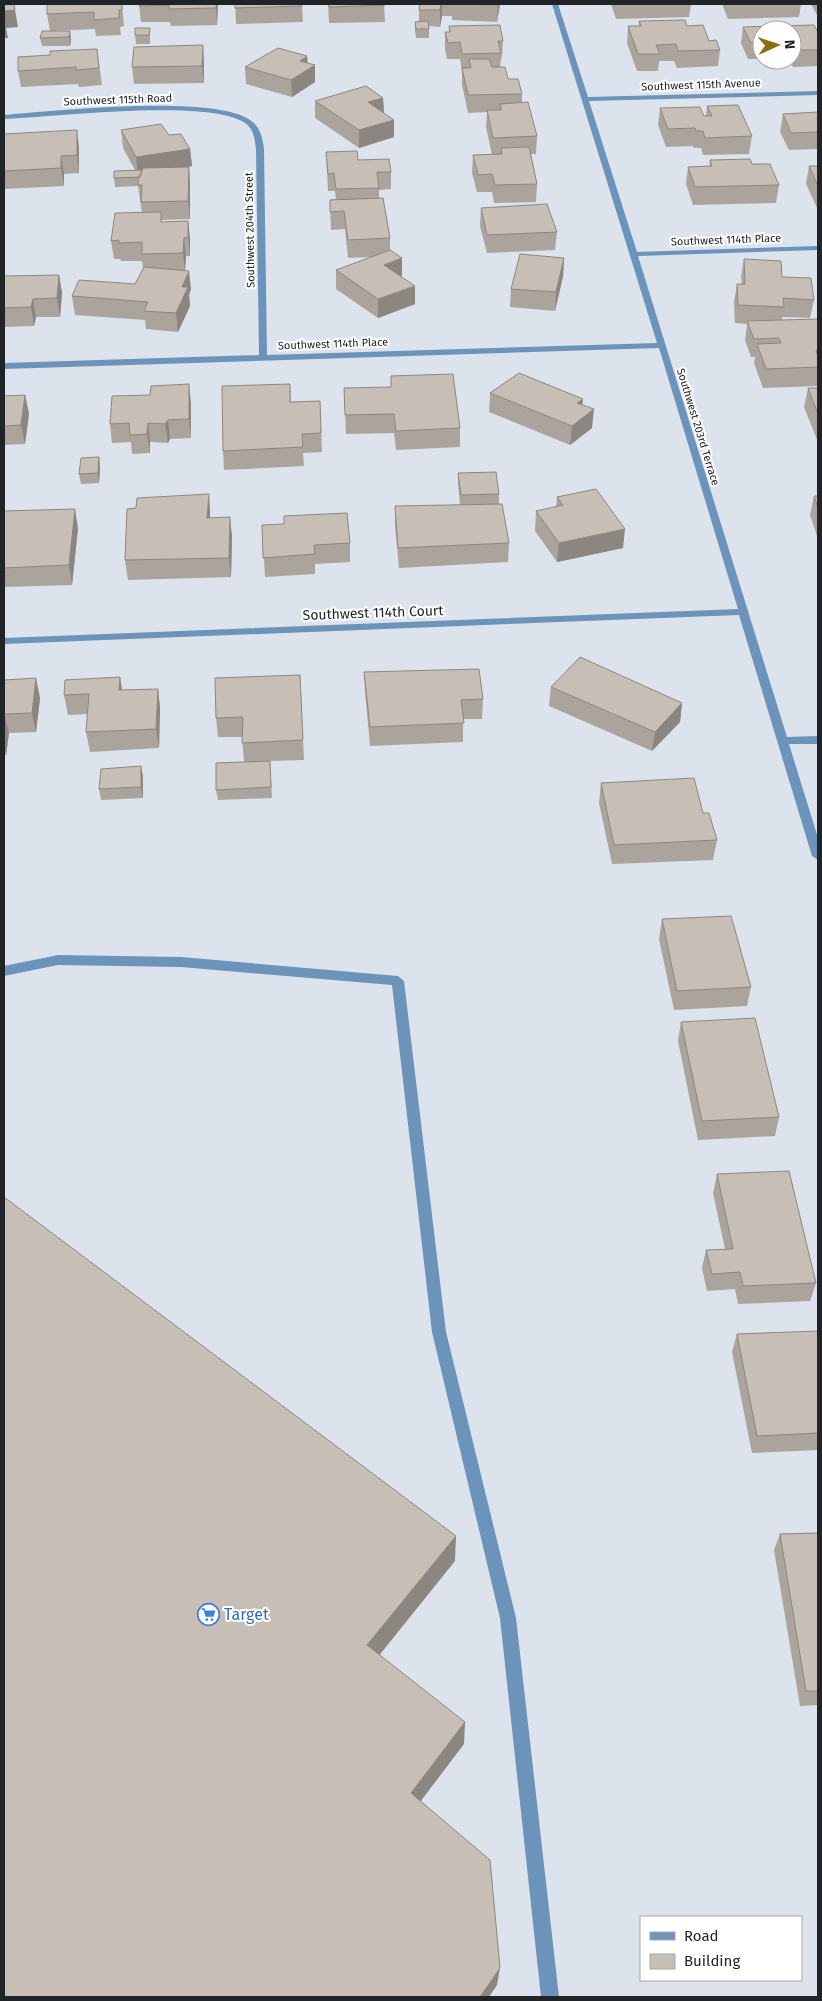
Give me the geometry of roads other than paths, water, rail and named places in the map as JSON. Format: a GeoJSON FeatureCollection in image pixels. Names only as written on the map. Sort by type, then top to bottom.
{"type":"FeatureCollection","features":[{"type":"Feature","properties":{"kind":"street","name":"Southwest 203rd Terrace"},"geometry":{"type":"LineString","coordinates":[[555,4],[634,254],[818,856]]}},
{"type":"Feature","properties":{"kind":"street","name":"Southwest 115th Avenue"},"geometry":{"type":"LineString","coordinates":[[585,99],[818,93]]}},
{"type":"Feature","properties":{"kind":"street","name":"Southwest 115th Road"},"geometry":{"type":"LineString","coordinates":[[4,117],[170,109],[204,110],[234,115]]}},
{"type":"Feature","properties":{"kind":"street","name":"Southwest 204th Street"},"geometry":{"type":"LineString","coordinates":[[234,115],[251,124],[259,140],[263,358]]}},
{"type":"Feature","properties":{"kind":"street","name":"Southwest 114th Place"},"geometry":{"type":"LineString","coordinates":[[634,254],[818,248]]}},
{"type":"Feature","properties":{"kind":"street","name":"Southwest 114th Place"},"geometry":{"type":"LineString","coordinates":[[4,366],[662,345]]}},
{"type":"Feature","properties":{"kind":"street","name":"Southwest 114th Court"},"geometry":{"type":"LineString","coordinates":[[4,641],[742,612]]}},
{"type":"Feature","properties":{"kind":"street"},"geometry":{"type":"LineString","coordinates":[[782,741],[818,740]]}},
{"type":"Feature","properties":{"kind":"street"},"geometry":{"type":"LineString","coordinates":[[4,971],[58,960],[181,962],[398,981],[439,1332],[508,1618],[550,1997]]}},
{"type":"Feature","properties":{"kind":"place","name":"Target"},"geometry":{"type":"Point","coordinates":[208,1614]}}]}
